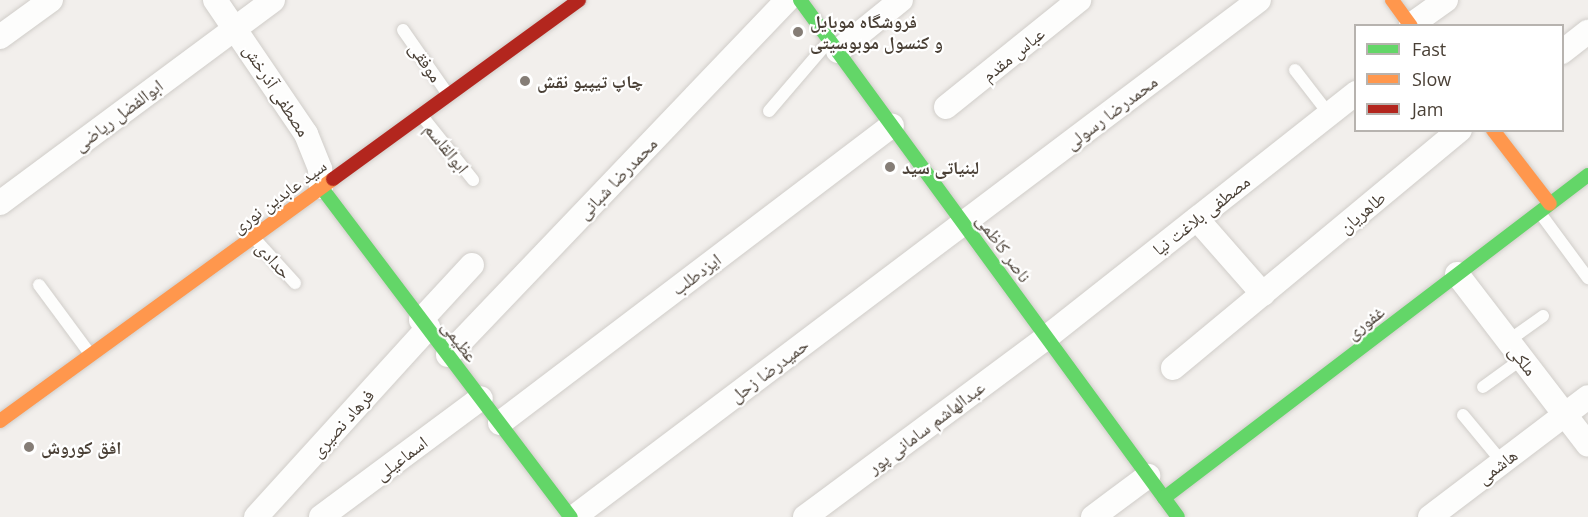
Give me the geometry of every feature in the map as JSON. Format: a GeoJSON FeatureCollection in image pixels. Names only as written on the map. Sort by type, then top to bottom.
{"type":"FeatureCollection","features":[{"type":"Feature","properties":{"kind":"main road","name":"سید عابدین نوری"},"geometry":{"type":"LineString","coordinates":[[0,421],[579,0]]}},
{"type":"Feature","properties":{"kind":"main road","name":"ناصر کاظمی"},"geometry":{"type":"LineString","coordinates":[[800,0],[1178,517]]}},
{"type":"Feature","properties":{"kind":"main road"},"geometry":{"type":"LineString","coordinates":[[1392,0],[1410,24]]}},
{"type":"Feature","properties":{"kind":"main road"},"geometry":{"type":"LineString","coordinates":[[1494,132],[1545,208]]}},
{"type":"Feature","properties":{"kind":"main road","name":"غفوری"},"geometry":{"type":"LineString","coordinates":[[1164,498],[1588,175]]}},
{"type":"Feature","properties":{"kind":"main road","name":"عظیمی"},"geometry":{"type":"LineString","coordinates":[[321,187],[572,517]]}},
{"type":"Feature","properties":{"kind":"street"},"geometry":{"type":"LineString","coordinates":[[0,37],[51,0]]}},
{"type":"Feature","properties":{"kind":"street","name":"مصطفی آذرخش"},"geometry":{"type":"LineString","coordinates":[[215,0],[236,27],[306,134],[320,169],[321,187]]}},
{"type":"Feature","properties":{"kind":"street","name":"ابوالفضل ریاضی"},"geometry":{"type":"LineString","coordinates":[[0,203],[273,0]]}},
{"type":"Feature","properties":{"kind":"street","name":"محمدرضا شبانی"},"geometry":{"type":"LineString","coordinates":[[448,355],[787,0]]}},
{"type":"Feature","properties":{"kind":"street"},"geometry":{"type":"LineString","coordinates":[[834,46],[901,0]]}},
{"type":"Feature","properties":{"kind":"street","name":"عباس مقدم"},"geometry":{"type":"LineString","coordinates":[[946,107],[1079,0]]}},
{"type":"Feature","properties":{"kind":"street","name":"محمدرضا رسولی"},"geometry":{"type":"LineString","coordinates":[[964,224],[1259,0]]}},
{"type":"Feature","properties":{"kind":"street"},"geometry":{"type":"LineString","coordinates":[[1412,24],[1446,0]]}},
{"type":"Feature","properties":{"kind":"street"},"geometry":{"type":"LineString","coordinates":[[1564,51],[1588,32]]}},
{"type":"Feature","properties":{"kind":"street","name":"مصطفی بلاغت نیا"},"geometry":{"type":"LineString","coordinates":[[1047,338],[1354,95]]}},
{"type":"Feature","properties":{"kind":"street","name":"ایزدطلب"},"geometry":{"type":"LineString","coordinates":[[500,423],[892,125]]}},
{"type":"Feature","properties":{"kind":"street","name":"طاهریان"},"geometry":{"type":"LineString","coordinates":[[1173,368],[1458,132]]}},
{"type":"Feature","properties":{"kind":"street"},"geometry":{"type":"LineString","coordinates":[[1197,219],[1263,294]]}},
{"type":"Feature","properties":{"kind":"street","name":"حمیدرضا زحل"},"geometry":{"type":"LineString","coordinates":[[572,517],[964,224]]}},
{"type":"Feature","properties":{"kind":"street","name":"فرهاد نصیری"},"geometry":{"type":"LineString","coordinates":[[256,517],[425,324],[472,265]]}},
{"type":"Feature","properties":{"kind":"street","name":"ملکی"},"geometry":{"type":"LineString","coordinates":[[1457,274],[1588,444]]}},
{"type":"Feature","properties":{"kind":"street","name":"عبدالهاشم سامانی پور"},"geometry":{"type":"LineString","coordinates":[[805,517],[1047,338]]}},
{"type":"Feature","properties":{"kind":"street","name":"هاشمی"},"geometry":{"type":"LineString","coordinates":[[1430,517],[1588,397]]}},
{"type":"Feature","properties":{"kind":"street","name":"اسماعیلی"},"geometry":{"type":"LineString","coordinates":[[321,517],[481,398]]}},
{"type":"Feature","properties":{"kind":"street"},"geometry":{"type":"LineString","coordinates":[[1093,517],[1148,476]]}},
{"type":"Feature","properties":{"kind":"lane","name":"موفقی"},"geometry":{"type":"LineString","coordinates":[[404,30],[448,95]]}},
{"type":"Feature","properties":{"kind":"lane"},"geometry":{"type":"LineString","coordinates":[[769,111],[834,46]]}},
{"type":"Feature","properties":{"kind":"lane"},"geometry":{"type":"LineString","coordinates":[[1295,70],[1329,114]]}},
{"type":"Feature","properties":{"kind":"lane","name":"ابوالقاسم"},"geometry":{"type":"LineString","coordinates":[[421,115],[473,180]]}},
{"type":"Feature","properties":{"kind":"lane"},"geometry":{"type":"LineString","coordinates":[[1545,208],[1588,278]]}},
{"type":"Feature","properties":{"kind":"lane","name":"حدادی"},"geometry":{"type":"LineString","coordinates":[[253,237],[294,283]]}},
{"type":"Feature","properties":{"kind":"lane"},"geometry":{"type":"LineString","coordinates":[[39,285],[90,355]]}},
{"type":"Feature","properties":{"kind":"lane"},"geometry":{"type":"LineString","coordinates":[[1482,387],[1542,316]]}},
{"type":"Feature","properties":{"kind":"lane"},"geometry":{"type":"LineString","coordinates":[[1463,415],[1502,462]]}},
{"type":"Feature","properties":{"kind":"traffic: fast"},"geometry":{"type":"LineString","coordinates":[[800,0],[1178,517]]}},
{"type":"Feature","properties":{"kind":"traffic: fast"},"geometry":{"type":"LineString","coordinates":[[1164,498],[1588,175]]}},
{"type":"Feature","properties":{"kind":"traffic: fast"},"geometry":{"type":"LineString","coordinates":[[321,187],[571,517]]}},
{"type":"Feature","properties":{"kind":"traffic: slow"},"geometry":{"type":"LineString","coordinates":[[1392,0],[1410,24]]}},
{"type":"Feature","properties":{"kind":"traffic: slow"},"geometry":{"type":"LineString","coordinates":[[1495,132],[1550,204]]}},
{"type":"Feature","properties":{"kind":"traffic: slow"},"geometry":{"type":"LineString","coordinates":[[0,421],[333,179]]}},
{"type":"Feature","properties":{"kind":"traffic: jam"},"geometry":{"type":"LineString","coordinates":[[333,179],[579,0]]}},
{"type":"Feature","properties":{"kind":"place","name":"فروشگاه موبایل و کنسول موبوسیتی"},"geometry":{"type":"Point","coordinates":[798,32]}},
{"type":"Feature","properties":{"kind":"place","name":"چاپ تیپیو نقش"},"geometry":{"type":"Point","coordinates":[525,81]}},
{"type":"Feature","properties":{"kind":"place","name":"لبنیاتی سید"},"geometry":{"type":"Point","coordinates":[890,167]}},
{"type":"Feature","properties":{"kind":"place","name":"افق کوروش"},"geometry":{"type":"Point","coordinates":[29,447]}}]}
